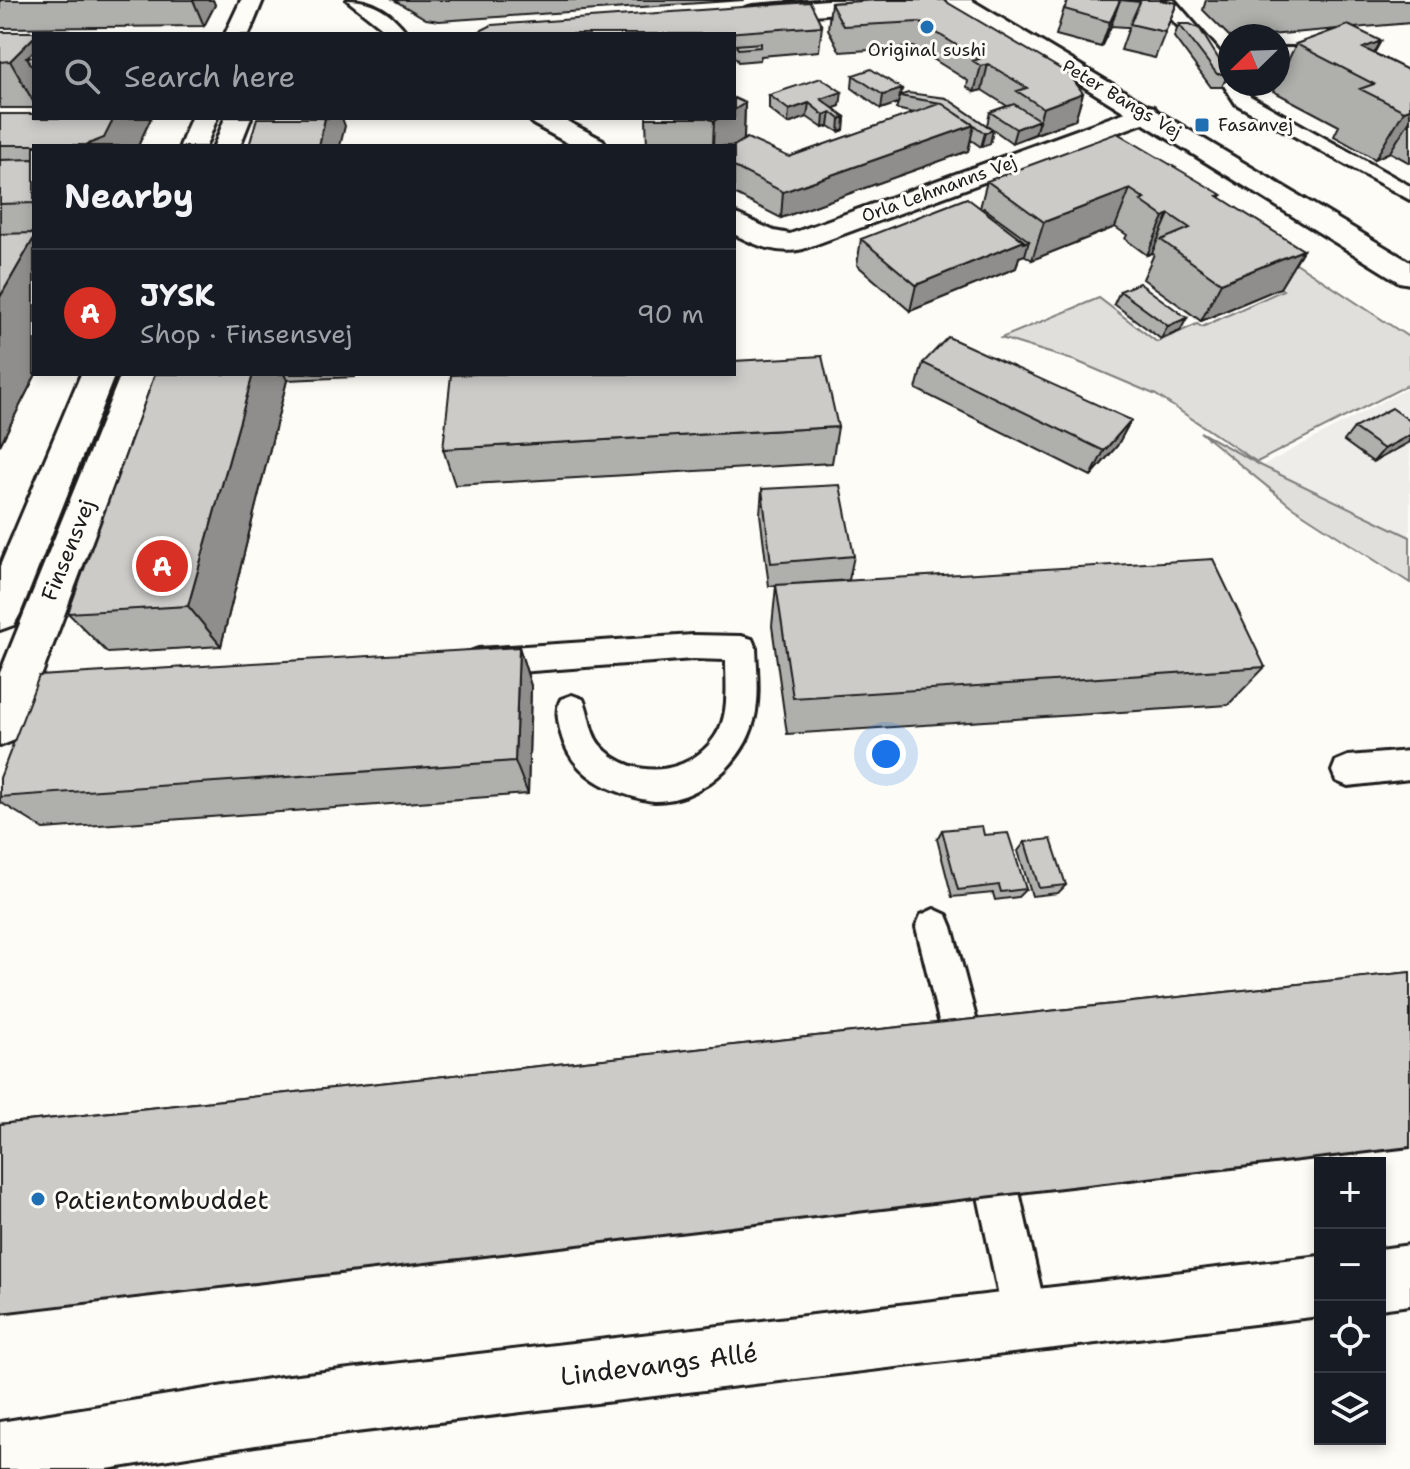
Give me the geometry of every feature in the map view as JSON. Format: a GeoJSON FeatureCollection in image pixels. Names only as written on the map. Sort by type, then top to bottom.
{"type":"FeatureCollection","features":[{"type":"Feature","properties":{"kind":"street"},"geometry":{"type":"LineString","coordinates":[[238,32],[252,0]]}},
{"type":"Feature","properties":{"kind":"street"},"geometry":{"type":"LineString","coordinates":[[727,15],[910,0]]}},
{"type":"Feature","properties":{"kind":"street","name":"Peter Bangs Vej"},"geometry":{"type":"LineString","coordinates":[[955,0],[1410,275]]}},
{"type":"Feature","properties":{"kind":"street","name":"Orla Lehmanns Vej"},"geometry":{"type":"LineString","coordinates":[[736,223],[766,239],[792,243],[1145,113]]}},
{"type":"Feature","properties":{"kind":"street"},"geometry":{"type":"LineString","coordinates":[[194,144],[203,120]]}},
{"type":"Feature","properties":{"kind":"street"},"geometry":{"type":"LineString","coordinates":[[228,144],[237,120]]}},
{"type":"Feature","properties":{"kind":"street"},"geometry":{"type":"LineString","coordinates":[[546,120],[589,144]]}},
{"type":"Feature","properties":{"kind":"street","name":"Finsensvej"},"geometry":{"type":"LineString","coordinates":[[0,614],[97,376]]}},
{"type":"Feature","properties":{"kind":"street","name":"Finsensvej"},"geometry":{"type":"LineString","coordinates":[[0,727],[137,376]]}},
{"type":"Feature","properties":{"kind":"street"},"geometry":{"type":"LineString","coordinates":[[0,614],[40,621]]}},
{"type":"Feature","properties":{"kind":"street"},"geometry":{"type":"LineString","coordinates":[[1386,1278],[1410,1275]]}},
{"type":"Feature","properties":{"kind":"street","name":"Lindevangs Allé"},"geometry":{"type":"LineString","coordinates":[[0,1454],[281,1409],[1314,1287]]}},
{"type":"Feature","properties":{"kind":"lane"},"geometry":{"type":"LineString","coordinates":[[355,0],[389,22],[397,32]]}},
{"type":"Feature","properties":{"kind":"lane"},"geometry":{"type":"LineString","coordinates":[[1168,4],[1218,50]]}},
{"type":"Feature","properties":{"kind":"lane"},"geometry":{"type":"LineString","coordinates":[[1290,53],[1306,53]]}},
{"type":"Feature","properties":{"kind":"lane"},"geometry":{"type":"LineString","coordinates":[[1240,96],[1410,194]]}},
{"type":"Feature","properties":{"kind":"lane"},"geometry":{"type":"LineString","coordinates":[[444,665],[693,647],[741,648],[742,707],[729,744],[704,769],[665,785],[625,780],[602,768],[582,746],[572,708]]}},
{"type":"Feature","properties":{"kind":"lane"},"geometry":{"type":"LineString","coordinates":[[1348,771],[1410,765]]}},
{"type":"Feature","properties":{"kind":"lane"},"geometry":{"type":"LineString","coordinates":[[934,927],[962,1037]]}},
{"type":"Feature","properties":{"kind":"lane"},"geometry":{"type":"LineString","coordinates":[[999,1196],[1026,1321]]}},
{"type":"Feature","properties":{"kind":"shaded area"},"geometry":{"type":"Polygon","coordinates":[[[1237,224],[1410,338],[1410,384],[1257,462],[1156,395],[1076,361],[1001,338],[1099,298],[1157,342],[1197,324],[1202,327],[1283,290],[1207,238],[1237,224]]]}},
{"type":"Feature","properties":{"kind":"shaded area"},"geometry":{"type":"Polygon","coordinates":[[[1410,387],[1410,537],[1262,466],[1410,387]]]}},
{"type":"Feature","properties":{"kind":"shaded area"},"geometry":{"type":"Polygon","coordinates":[[[1200,432],[1262,466],[1410,537],[1410,583],[1291,506],[1200,432]]]}},
{"type":"Feature","properties":{"kind":"building"},"geometry":{"type":"Polygon","coordinates":[[[943,0],[1069,74],[1083,93],[1043,108],[1017,91],[1027,88],[988,64],[981,66],[973,61],[979,59],[919,22],[843,26],[831,3],[943,0]]]}},
{"type":"Feature","properties":{"kind":"building"},"geometry":{"type":"Polygon","coordinates":[[[1069,0],[1120,0],[1110,22],[1064,9],[1069,0]]]}},
{"type":"Feature","properties":{"kind":"building"},"geometry":{"type":"Polygon","coordinates":[[[1120,0],[1177,3],[1165,32],[1130,24],[1140,2],[1120,0]]]}},
{"type":"Feature","properties":{"kind":"building"},"geometry":{"type":"Polygon","coordinates":[[[810,2],[822,26],[736,32],[480,32],[492,25],[810,2]]]}},
{"type":"Feature","properties":{"kind":"building"},"geometry":{"type":"Polygon","coordinates":[[[1179,24],[1190,24],[1200,29],[1218,58],[1217,74],[1179,24]]]}},
{"type":"Feature","properties":{"kind":"building"},"geometry":{"type":"Polygon","coordinates":[[[1348,25],[1381,41],[1363,48],[1410,71],[1410,109],[1404,111],[1360,89],[1374,84],[1296,44],[1348,25]]]}},
{"type":"Feature","properties":{"kind":"building"},"geometry":{"type":"Polygon","coordinates":[[[0,32],[32,32],[32,39],[10,61],[0,62],[0,32]]]}},
{"type":"Feature","properties":{"kind":"building"},"geometry":{"type":"Polygon","coordinates":[[[761,43],[761,47],[738,49],[736,45],[761,43]]]}},
{"type":"Feature","properties":{"kind":"building"},"geometry":{"type":"Polygon","coordinates":[[[871,69],[902,89],[883,95],[853,75],[871,69]]]}},
{"type":"Feature","properties":{"kind":"building"},"geometry":{"type":"Polygon","coordinates":[[[821,78],[842,92],[821,99],[845,117],[840,119],[831,112],[824,115],[809,103],[789,110],[769,95],[821,78]]]}},
{"type":"Feature","properties":{"kind":"building"},"geometry":{"type":"Polygon","coordinates":[[[908,93],[946,98],[993,130],[985,133],[941,103],[899,96],[908,93]]]}},
{"type":"Feature","properties":{"kind":"building"},"geometry":{"type":"Polygon","coordinates":[[[736,99],[745,103],[736,109],[736,99]]]}},
{"type":"Feature","properties":{"kind":"building"},"geometry":{"type":"Polygon","coordinates":[[[941,103],[974,125],[783,192],[736,168],[736,145],[747,138],[789,157],[941,103]]]}},
{"type":"Feature","properties":{"kind":"building"},"geometry":{"type":"Polygon","coordinates":[[[1014,104],[1039,120],[1016,129],[990,112],[1014,104]]]}},
{"type":"Feature","properties":{"kind":"building"},"geometry":{"type":"Polygon","coordinates":[[[0,114],[32,114],[32,120],[113,120],[104,138],[89,144],[0,145],[0,114]]]}},
{"type":"Feature","properties":{"kind":"building"},"geometry":{"type":"Polygon","coordinates":[[[256,120],[325,120],[319,144],[250,144],[256,120]]]}},
{"type":"Feature","properties":{"kind":"building"},"geometry":{"type":"Polygon","coordinates":[[[1117,133],[1222,195],[1218,196],[1303,250],[1221,283],[1161,240],[1190,228],[1169,214],[1164,217],[1130,189],[1044,222],[987,181],[1117,133]]]}},
{"type":"Feature","properties":{"kind":"building"},"geometry":{"type":"Polygon","coordinates":[[[32,159],[32,203],[0,204],[0,160],[32,159]]]}},
{"type":"Feature","properties":{"kind":"building"},"geometry":{"type":"Polygon","coordinates":[[[967,198],[1024,241],[916,285],[861,239],[967,198]]]}},
{"type":"Feature","properties":{"kind":"building"},"geometry":{"type":"Polygon","coordinates":[[[984,208],[1029,241],[1024,243],[984,208]]]}},
{"type":"Feature","properties":{"kind":"building"},"geometry":{"type":"Polygon","coordinates":[[[32,233],[32,241],[0,297],[0,234],[32,233]]]}},
{"type":"Feature","properties":{"kind":"building"},"geometry":{"type":"Polygon","coordinates":[[[1139,283],[1187,318],[1168,326],[1120,291],[1139,283]]]}},
{"type":"Feature","properties":{"kind":"building"},"geometry":{"type":"Polygon","coordinates":[[[948,337],[1131,420],[1104,451],[923,363],[948,337]]]}},
{"type":"Feature","properties":{"kind":"building"},"geometry":{"type":"Polygon","coordinates":[[[822,356],[838,427],[443,449],[451,376],[736,376],[736,361],[822,356]]]}},
{"type":"Feature","properties":{"kind":"building"},"geometry":{"type":"Polygon","coordinates":[[[154,376],[252,376],[188,606],[68,613],[154,376]]]}},
{"type":"Feature","properties":{"kind":"building"},"geometry":{"type":"Polygon","coordinates":[[[1392,408],[1410,421],[1410,435],[1384,449],[1354,428],[1392,408]]]}},
{"type":"Feature","properties":{"kind":"building"},"geometry":{"type":"Polygon","coordinates":[[[840,485],[854,556],[771,563],[762,489],[840,485]]]}},
{"type":"Feature","properties":{"kind":"building"},"geometry":{"type":"Polygon","coordinates":[[[1213,559],[1265,667],[793,698],[776,585],[1213,559]]]}},
{"type":"Feature","properties":{"kind":"building"},"geometry":{"type":"Polygon","coordinates":[[[519,647],[515,761],[0,797],[0,778],[39,676],[519,647]]]}},
{"type":"Feature","properties":{"kind":"building"},"geometry":{"type":"Polygon","coordinates":[[[982,826],[984,835],[1008,833],[1026,889],[1001,892],[999,885],[958,890],[942,830],[982,826]]]}},
{"type":"Feature","properties":{"kind":"building"},"geometry":{"type":"Polygon","coordinates":[[[1051,839],[1066,885],[1039,888],[1025,842],[1051,839]]]}},
{"type":"Feature","properties":{"kind":"building"},"geometry":{"type":"Polygon","coordinates":[[[1410,972],[1410,1147],[0,1313],[0,1124],[1410,972]]]}},
{"type":"Feature","properties":{"kind":"place","name":"Original sushi"},"geometry":{"type":"Point","coordinates":[927,27]}},
{"type":"Feature","properties":{"kind":"place","name":"Fasanvej"},"geometry":{"type":"Point","coordinates":[1202,125]}},
{"type":"Feature","properties":{"kind":"place","name":"JYSK"},"geometry":{"type":"Point","coordinates":[162,566]}},
{"type":"Feature","properties":{"kind":"place","name":"Patientombuddet"},"geometry":{"type":"Point","coordinates":[38,1199]}}]}
